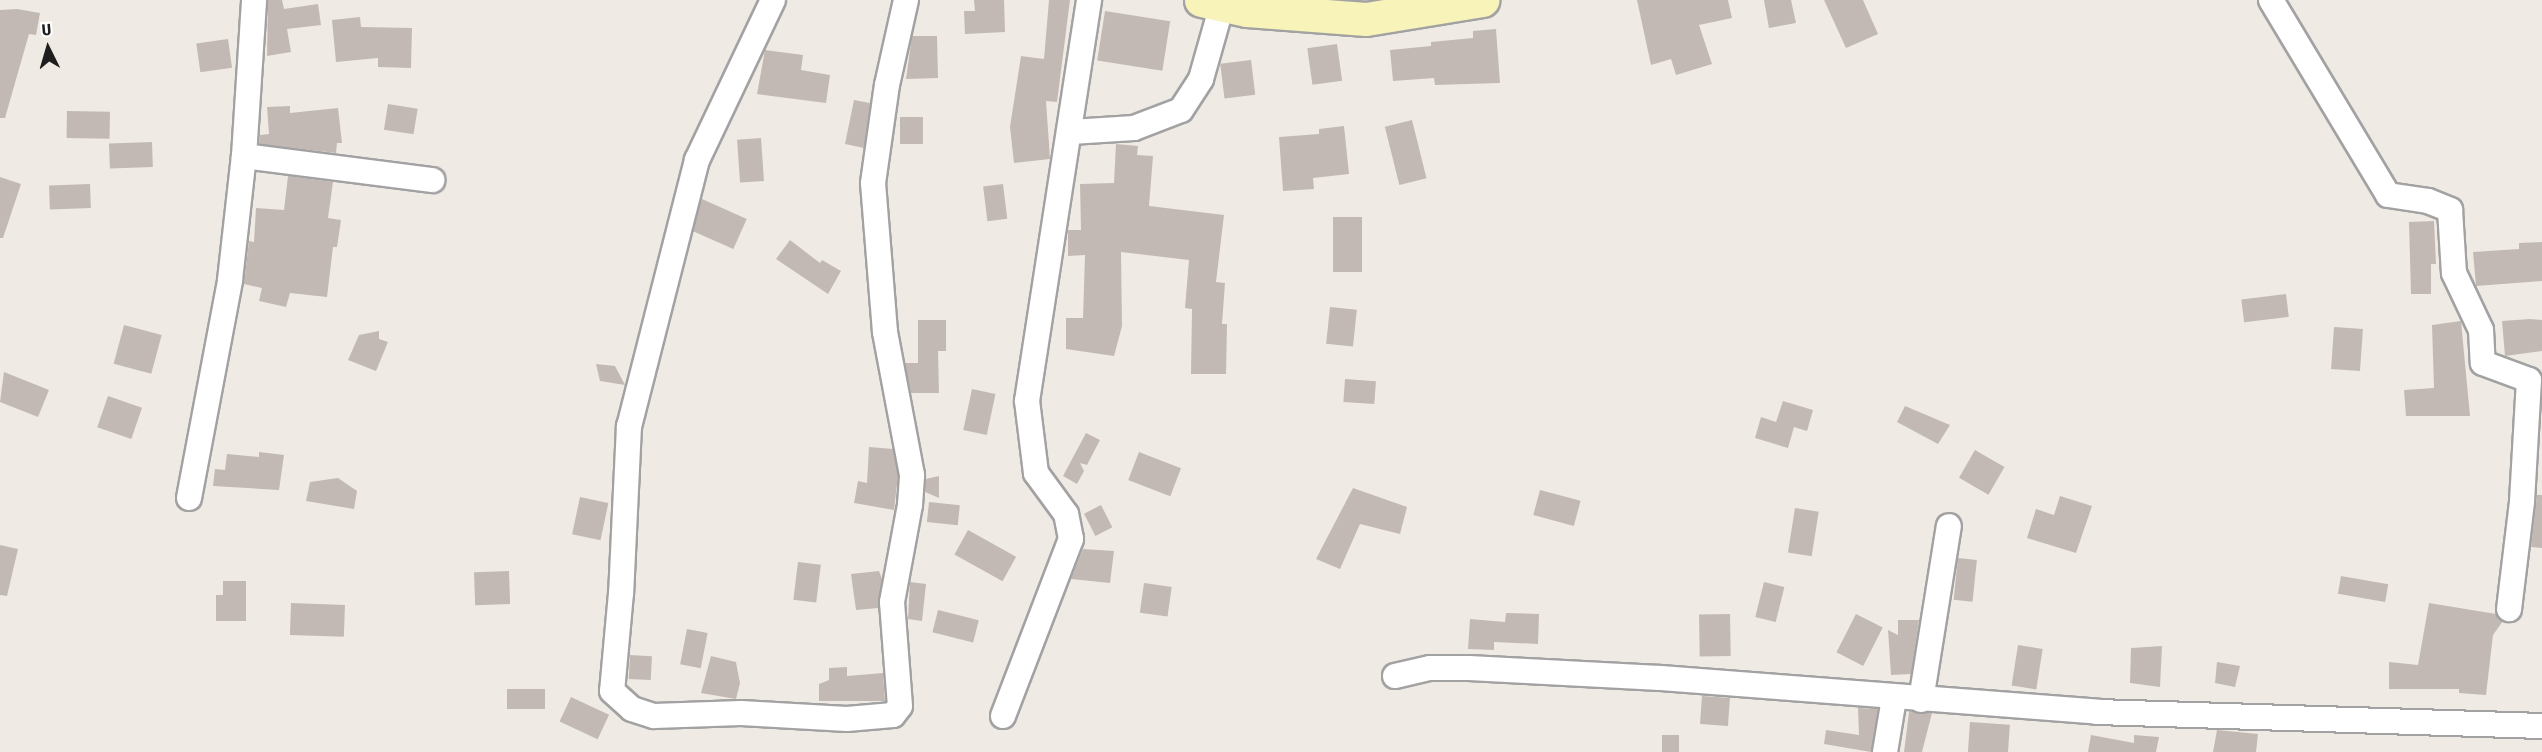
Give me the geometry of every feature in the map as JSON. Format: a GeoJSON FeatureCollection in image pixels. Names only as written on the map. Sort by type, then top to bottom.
{"type":"FeatureCollection","features":[{"type":"Feature","properties":{"kind":"main road"},"geometry":{"type":"LineString","coordinates":[[1212,2],[1366,19],[1482,0]]}},
{"type":"Feature","properties":{"kind":"street"},"geometry":{"type":"LineString","coordinates":[[189,498],[230,280],[244,156],[254,0]]}},
{"type":"Feature","properties":{"kind":"street"},"geometry":{"type":"LineString","coordinates":[[773,0],[697,160],[629,426],[621,593],[612,691],[632,709],[654,716],[741,713],[847,719],[893,715],[900,706],[892,602],[910,505],[912,475],[885,332],[873,183],[887,85],[906,0]]}},
{"type":"Feature","properties":{"kind":"street"},"geometry":{"type":"LineString","coordinates":[[1003,716],[1071,539],[1066,514],[1036,473],[1027,401],[1071,132],[1089,0]]}},
{"type":"Feature","properties":{"kind":"street"},"geometry":{"type":"LineString","coordinates":[[2271,0],[2388,195],[2428,201],[2450,210],[2454,273],[2481,330],[2483,363],[2529,380],[2523,490],[2509,609]]}},
{"type":"Feature","properties":{"kind":"street"},"geometry":{"type":"LineString","coordinates":[[1071,132],[1134,128],[1181,110],[1201,79],[1212,2]]}},
{"type":"Feature","properties":{"kind":"street"},"geometry":{"type":"LineString","coordinates":[[244,156],[432,180]]}},
{"type":"Feature","properties":{"kind":"street"},"geometry":{"type":"LineString","coordinates":[[1921,700],[1949,526]]}},
{"type":"Feature","properties":{"kind":"street"},"geometry":{"type":"LineString","coordinates":[[1395,676],[1430,668],[1469,668],[1672,678],[1894,698],[2097,712],[2542,726]]}},
{"type":"Feature","properties":{"kind":"street"},"geometry":{"type":"LineString","coordinates":[[1885,752],[1894,698]]}},
{"type":"Feature","properties":{"kind":"building"},"geometry":{"type":"Polygon","coordinates":[[[268,0],[282,0],[284,9],[318,4],[321,25],[287,29],[291,52],[267,56],[268,0]]]}},
{"type":"Feature","properties":{"kind":"building"},"geometry":{"type":"Polygon","coordinates":[[[974,0],[1004,0],[1005,32],[965,34],[964,11],[975,11],[974,0]]]}},
{"type":"Feature","properties":{"kind":"building"},"geometry":{"type":"Polygon","coordinates":[[[1049,0],[1070,0],[1057,102],[1046,101],[1050,159],[1014,163],[1010,127],[1021,56],[1044,59],[1049,0]]]}},
{"type":"Feature","properties":{"kind":"building"},"geometry":{"type":"Polygon","coordinates":[[[1637,0],[1728,0],[1732,18],[1699,25],[1712,64],[1676,75],[1671,59],[1651,65],[1637,0]]]}},
{"type":"Feature","properties":{"kind":"building"},"geometry":{"type":"Polygon","coordinates":[[[1764,0],[1791,0],[1796,23],[1769,28],[1764,0]]]}},
{"type":"Feature","properties":{"kind":"building"},"geometry":{"type":"Polygon","coordinates":[[[1824,0],[1863,0],[1878,34],[1846,48],[1824,0]]]}},
{"type":"Feature","properties":{"kind":"building"},"geometry":{"type":"Polygon","coordinates":[[[17,9],[40,13],[36,35],[29,34],[5,118],[0,118],[0,10],[17,9]]]}},
{"type":"Feature","properties":{"kind":"building"},"geometry":{"type":"Polygon","coordinates":[[[1105,11],[1170,21],[1162,71],[1097,60],[1105,11]]]}},
{"type":"Feature","properties":{"kind":"building"},"geometry":{"type":"Polygon","coordinates":[[[360,17],[361,27],[412,28],[411,68],[378,67],[378,58],[336,62],[332,20],[360,17]]]}},
{"type":"Feature","properties":{"kind":"building"},"geometry":{"type":"Polygon","coordinates":[[[1496,29],[1500,83],[1435,85],[1434,78],[1393,81],[1390,50],[1431,46],[1431,42],[1473,38],[1473,31],[1496,29]]]}},
{"type":"Feature","properties":{"kind":"building"},"geometry":{"type":"Polygon","coordinates":[[[912,36],[937,36],[938,78],[906,79],[912,36]]]}},
{"type":"Feature","properties":{"kind":"building"},"geometry":{"type":"Polygon","coordinates":[[[228,39],[232,68],[200,72],[196,43],[228,39]]]}},
{"type":"Feature","properties":{"kind":"building"},"geometry":{"type":"Polygon","coordinates":[[[1337,44],[1342,81],[1312,85],[1307,48],[1337,44]]]}},
{"type":"Feature","properties":{"kind":"building"},"geometry":{"type":"Polygon","coordinates":[[[765,50],[803,55],[801,70],[830,75],[826,103],[757,94],[765,50]]]}},
{"type":"Feature","properties":{"kind":"building"},"geometry":{"type":"Polygon","coordinates":[[[1251,60],[1255,95],[1224,99],[1220,64],[1251,60]]]}},
{"type":"Feature","properties":{"kind":"building"},"geometry":{"type":"Polygon","coordinates":[[[854,100],[870,103],[864,148],[845,144],[854,100]]]}},
{"type":"Feature","properties":{"kind":"building"},"geometry":{"type":"Polygon","coordinates":[[[388,104],[418,109],[414,134],[384,130],[388,104]]]}},
{"type":"Feature","properties":{"kind":"building"},"geometry":{"type":"Polygon","coordinates":[[[290,106],[290,113],[338,108],[342,143],[337,143],[336,153],[259,144],[260,135],[269,134],[267,107],[290,106]]]}},
{"type":"Feature","properties":{"kind":"building"},"geometry":{"type":"Polygon","coordinates":[[[67,111],[110,112],[110,139],[67,138],[67,111]]]}},
{"type":"Feature","properties":{"kind":"building"},"geometry":{"type":"Polygon","coordinates":[[[900,117],[923,117],[923,144],[900,144],[900,117]]]}},
{"type":"Feature","properties":{"kind":"building"},"geometry":{"type":"Polygon","coordinates":[[[1412,120],[1427,178],[1399,185],[1385,127],[1412,120]]]}},
{"type":"Feature","properties":{"kind":"building"},"geometry":{"type":"Polygon","coordinates":[[[1344,126],[1349,174],[1313,178],[1314,189],[1283,191],[1279,137],[1319,134],[1319,129],[1344,126]]]}},
{"type":"Feature","properties":{"kind":"building"},"geometry":{"type":"Polygon","coordinates":[[[761,138],[764,181],[740,183],[737,140],[761,138]]]}},
{"type":"Feature","properties":{"kind":"building"},"geometry":{"type":"Polygon","coordinates":[[[152,142],[153,167],[110,168],[109,144],[152,142]]]}},
{"type":"Feature","properties":{"kind":"building"},"geometry":{"type":"Polygon","coordinates":[[[1116,144],[1138,146],[1137,155],[1153,156],[1149,206],[1224,215],[1216,282],[1225,283],[1222,324],[1227,324],[1226,374],[1191,374],[1192,309],[1185,308],[1189,260],[1121,252],[1122,326],[1114,356],[1066,349],[1066,318],[1083,318],[1085,255],[1068,256],[1068,230],[1081,230],[1080,184],[1114,183],[1116,144]]]}},
{"type":"Feature","properties":{"kind":"building"},"geometry":{"type":"Polygon","coordinates":[[[288,176],[333,182],[328,218],[341,220],[337,247],[333,247],[327,297],[290,293],[286,307],[259,301],[262,288],[244,284],[249,241],[254,242],[256,208],[284,210],[288,176]]]}},
{"type":"Feature","properties":{"kind":"building"},"geometry":{"type":"Polygon","coordinates":[[[0,177],[21,184],[3,238],[0,238],[0,177]]]}},
{"type":"Feature","properties":{"kind":"building"},"geometry":{"type":"Polygon","coordinates":[[[90,184],[91,208],[50,209],[49,185],[90,184]]]}},
{"type":"Feature","properties":{"kind":"building"},"geometry":{"type":"Polygon","coordinates":[[[1003,184],[1007,219],[987,221],[983,186],[1003,184]]]}},
{"type":"Feature","properties":{"kind":"building"},"geometry":{"type":"Polygon","coordinates":[[[702,199],[747,219],[733,249],[689,229],[702,199]]]}},
{"type":"Feature","properties":{"kind":"building"},"geometry":{"type":"Polygon","coordinates":[[[1333,217],[1362,217],[1362,272],[1333,272],[1333,217]]]}},
{"type":"Feature","properties":{"kind":"building"},"geometry":{"type":"Polygon","coordinates":[[[2434,221],[2436,264],[2431,264],[2431,294],[2411,294],[2409,222],[2434,221]]]}},
{"type":"Feature","properties":{"kind":"building"},"geometry":{"type":"Polygon","coordinates":[[[790,240],[820,263],[822,260],[841,271],[828,294],[776,259],[790,240]]]}},
{"type":"Feature","properties":{"kind":"building"},"geometry":{"type":"Polygon","coordinates":[[[2542,242],[2542,281],[2476,286],[2473,252],[2519,249],[2519,243],[2542,242]]]}},
{"type":"Feature","properties":{"kind":"building"},"geometry":{"type":"Polygon","coordinates":[[[2286,294],[2289,317],[2244,322],[2241,299],[2286,294]]]}},
{"type":"Feature","properties":{"kind":"building"},"geometry":{"type":"Polygon","coordinates":[[[1330,307],[1357,310],[1353,347],[1326,344],[1330,307]]]}},
{"type":"Feature","properties":{"kind":"building"},"geometry":{"type":"Polygon","coordinates":[[[918,320],[946,320],[946,351],[938,351],[939,393],[911,393],[905,363],[918,363],[918,320]]]}},
{"type":"Feature","properties":{"kind":"building"},"geometry":{"type":"Polygon","coordinates":[[[2542,320],[2542,351],[2505,356],[2502,321],[2542,320]]]}},
{"type":"Feature","properties":{"kind":"building"},"geometry":{"type":"Polygon","coordinates":[[[2461,321],[2470,416],[2406,416],[2404,390],[2434,388],[2432,325],[2461,321]]]}},
{"type":"Feature","properties":{"kind":"building"},"geometry":{"type":"Polygon","coordinates":[[[124,325],[162,335],[151,374],[114,364],[124,325]]]}},
{"type":"Feature","properties":{"kind":"building"},"geometry":{"type":"Polygon","coordinates":[[[2334,327],[2363,329],[2360,371],[2331,369],[2334,327]]]}},
{"type":"Feature","properties":{"kind":"building"},"geometry":{"type":"Polygon","coordinates":[[[379,331],[379,339],[388,342],[376,371],[348,360],[359,335],[379,331]]]}},
{"type":"Feature","properties":{"kind":"building"},"geometry":{"type":"Polygon","coordinates":[[[596,364],[615,366],[625,385],[600,381],[596,364]]]}},
{"type":"Feature","properties":{"kind":"building"},"geometry":{"type":"Polygon","coordinates":[[[4,372],[49,390],[38,417],[0,402],[4,372]]]}},
{"type":"Feature","properties":{"kind":"building"},"geometry":{"type":"Polygon","coordinates":[[[1345,379],[1376,381],[1374,404],[1343,402],[1345,379]]]}},
{"type":"Feature","properties":{"kind":"building"},"geometry":{"type":"Polygon","coordinates":[[[972,389],[995,394],[987,435],[963,430],[972,389]]]}},
{"type":"Feature","properties":{"kind":"building"},"geometry":{"type":"Polygon","coordinates":[[[108,396],[142,408],[131,439],[97,427],[108,396]]]}},
{"type":"Feature","properties":{"kind":"building"},"geometry":{"type":"Polygon","coordinates":[[[1783,401],[1813,410],[1807,431],[1794,427],[1788,448],[1755,438],[1761,417],[1776,422],[1783,401]]]}},
{"type":"Feature","properties":{"kind":"building"},"geometry":{"type":"Polygon","coordinates":[[[1905,406],[1950,425],[1938,444],[1897,422],[1905,406]]]}},
{"type":"Feature","properties":{"kind":"building"},"geometry":{"type":"Polygon","coordinates":[[[1086,433],[1100,440],[1087,465],[1080,463],[1084,471],[1077,484],[1063,476],[1086,433]]]}},
{"type":"Feature","properties":{"kind":"building"},"geometry":{"type":"Polygon","coordinates":[[[869,447],[893,449],[898,476],[894,510],[854,503],[858,481],[867,483],[869,447]]]}},
{"type":"Feature","properties":{"kind":"building"},"geometry":{"type":"Polygon","coordinates":[[[1975,450],[2004,467],[1988,495],[1959,478],[1975,450]]]}},
{"type":"Feature","properties":{"kind":"building"},"geometry":{"type":"Polygon","coordinates":[[[259,452],[284,455],[279,490],[213,486],[215,469],[225,470],[227,454],[259,457],[259,452]]]}},
{"type":"Feature","properties":{"kind":"building"},"geometry":{"type":"Polygon","coordinates":[[[1139,452],[1181,468],[1170,496],[1128,480],[1139,452]]]}},
{"type":"Feature","properties":{"kind":"building"},"geometry":{"type":"Polygon","coordinates":[[[939,476],[939,498],[925,492],[926,479],[939,476]]]}},
{"type":"Feature","properties":{"kind":"building"},"geometry":{"type":"Polygon","coordinates":[[[338,478],[357,491],[354,509],[306,501],[310,482],[338,478]]]}},
{"type":"Feature","properties":{"kind":"building"},"geometry":{"type":"Polygon","coordinates":[[[1353,488],[1407,507],[1400,534],[1360,524],[1340,569],[1316,559],[1353,488]]]}},
{"type":"Feature","properties":{"kind":"building"},"geometry":{"type":"Polygon","coordinates":[[[1540,490],[1581,501],[1574,526],[1533,515],[1540,490]]]}},
{"type":"Feature","properties":{"kind":"building"},"geometry":{"type":"Polygon","coordinates":[[[2537,495],[2542,495],[2542,548],[2531,547],[2537,495]]]}},
{"type":"Feature","properties":{"kind":"building"},"geometry":{"type":"Polygon","coordinates":[[[2060,496],[2092,506],[2076,553],[2027,538],[2036,509],[2054,515],[2060,496]]]}},
{"type":"Feature","properties":{"kind":"building"},"geometry":{"type":"Polygon","coordinates":[[[580,497],[608,503],[600,540],[572,534],[580,497]]]}},
{"type":"Feature","properties":{"kind":"building"},"geometry":{"type":"Polygon","coordinates":[[[929,502],[960,505],[958,525],[927,522],[929,502]]]}},
{"type":"Feature","properties":{"kind":"building"},"geometry":{"type":"Polygon","coordinates":[[[1101,505],[1112,527],[1095,536],[1084,514],[1101,505]]]}},
{"type":"Feature","properties":{"kind":"building"},"geometry":{"type":"Polygon","coordinates":[[[1795,508],[1819,512],[1812,556],[1788,552],[1795,508]]]}},
{"type":"Feature","properties":{"kind":"building"},"geometry":{"type":"Polygon","coordinates":[[[968,530],[1016,557],[1003,581],[954,554],[968,530]]]}},
{"type":"Feature","properties":{"kind":"building"},"geometry":{"type":"Polygon","coordinates":[[[0,545],[18,549],[7,596],[0,595],[0,545]]]}},
{"type":"Feature","properties":{"kind":"building"},"geometry":{"type":"Polygon","coordinates":[[[1083,549],[1114,551],[1110,583],[1071,579],[1083,549]]]}},
{"type":"Feature","properties":{"kind":"building"},"geometry":{"type":"Polygon","coordinates":[[[1958,558],[1977,560],[1973,602],[1954,600],[1958,558]]]}},
{"type":"Feature","properties":{"kind":"building"},"geometry":{"type":"Polygon","coordinates":[[[798,562],[821,565],[816,603],[793,600],[798,562]]]}},
{"type":"Feature","properties":{"kind":"building"},"geometry":{"type":"Polygon","coordinates":[[[509,571],[510,604],[475,605],[474,572],[509,571]]]}},
{"type":"Feature","properties":{"kind":"building"},"geometry":{"type":"Polygon","coordinates":[[[879,571],[882,579],[878,608],[856,610],[851,574],[879,571]]]}},
{"type":"Feature","properties":{"kind":"building"},"geometry":{"type":"Polygon","coordinates":[[[2341,576],[2388,584],[2385,602],[2338,594],[2341,576]]]}},
{"type":"Feature","properties":{"kind":"building"},"geometry":{"type":"Polygon","coordinates":[[[223,581],[246,581],[246,621],[216,621],[216,595],[223,595],[223,581]]]}},
{"type":"Feature","properties":{"kind":"building"},"geometry":{"type":"Polygon","coordinates":[[[910,582],[926,584],[922,621],[908,619],[910,582]]]}},
{"type":"Feature","properties":{"kind":"building"},"geometry":{"type":"Polygon","coordinates":[[[1764,582],[1784,587],[1776,622],[1755,617],[1764,582]]]}},
{"type":"Feature","properties":{"kind":"building"},"geometry":{"type":"Polygon","coordinates":[[[1144,583],[1172,587],[1168,617],[1140,613],[1144,583]]]}},
{"type":"Feature","properties":{"kind":"building"},"geometry":{"type":"Polygon","coordinates":[[[291,603],[345,605],[344,637],[290,635],[291,603]]]}},
{"type":"Feature","properties":{"kind":"building"},"geometry":{"type":"Polygon","coordinates":[[[2429,603],[2496,614],[2503,621],[2493,635],[2486,695],[2459,693],[2459,689],[2389,689],[2389,662],[2418,665],[2429,603]]]}},
{"type":"Feature","properties":{"kind":"building"},"geometry":{"type":"Polygon","coordinates":[[[938,610],[979,620],[973,642],[932,632],[938,610]]]}},
{"type":"Feature","properties":{"kind":"building"},"geometry":{"type":"Polygon","coordinates":[[[1506,613],[1539,614],[1538,644],[1494,642],[1494,650],[1468,649],[1470,619],[1505,622],[1506,613]]]}},
{"type":"Feature","properties":{"kind":"building"},"geometry":{"type":"Polygon","coordinates":[[[1730,614],[1731,656],[1700,657],[1699,615],[1730,614]]]}},
{"type":"Feature","properties":{"kind":"building"},"geometry":{"type":"Polygon","coordinates":[[[1856,614],[1883,628],[1863,666],[1836,652],[1856,614]]]}},
{"type":"Feature","properties":{"kind":"building"},"geometry":{"type":"Polygon","coordinates":[[[1898,620],[1919,620],[1911,674],[1891,675],[1888,630],[1898,635],[1898,620]]]}},
{"type":"Feature","properties":{"kind":"building"},"geometry":{"type":"Polygon","coordinates":[[[687,629],[708,633],[701,668],[680,664],[687,629]]]}},
{"type":"Feature","properties":{"kind":"building"},"geometry":{"type":"Polygon","coordinates":[[[2018,645],[2043,649],[2036,689],[2012,685],[2018,645]]]}},
{"type":"Feature","properties":{"kind":"building"},"geometry":{"type":"Polygon","coordinates":[[[2162,646],[2160,687],[2130,683],[2131,648],[2162,646]]]}},
{"type":"Feature","properties":{"kind":"building"},"geometry":{"type":"Polygon","coordinates":[[[630,655],[652,656],[651,680],[629,679],[630,655]]]}},
{"type":"Feature","properties":{"kind":"building"},"geometry":{"type":"Polygon","coordinates":[[[711,656],[736,662],[740,683],[736,699],[701,693],[711,656]]]}},
{"type":"Feature","properties":{"kind":"building"},"geometry":{"type":"Polygon","coordinates":[[[2217,662],[2240,666],[2235,687],[2215,683],[2217,662]]]}},
{"type":"Feature","properties":{"kind":"building"},"geometry":{"type":"Polygon","coordinates":[[[847,667],[847,676],[883,673],[885,701],[819,701],[819,684],[829,680],[829,668],[847,667]]]}},
{"type":"Feature","properties":{"kind":"building"},"geometry":{"type":"Polygon","coordinates":[[[507,689],[545,689],[545,709],[507,709],[507,689]]]}},
{"type":"Feature","properties":{"kind":"building"},"geometry":{"type":"Polygon","coordinates":[[[1702,696],[1730,698],[1728,726],[1700,724],[1702,696]]]}},
{"type":"Feature","properties":{"kind":"building"},"geometry":{"type":"Polygon","coordinates":[[[571,697],[609,715],[598,739],[560,721],[571,697]]]}},
{"type":"Feature","properties":{"kind":"building"},"geometry":{"type":"Polygon","coordinates":[[[1858,708],[1878,709],[1871,752],[1824,744],[1826,730],[1859,735],[1858,708]]]}},
{"type":"Feature","properties":{"kind":"building"},"geometry":{"type":"Polygon","coordinates":[[[1909,712],[1932,713],[1922,752],[1904,752],[1909,712]]]}},
{"type":"Feature","properties":{"kind":"building"},"geometry":{"type":"Polygon","coordinates":[[[1970,722],[2010,725],[2008,752],[1968,752],[1970,722]]]}},
{"type":"Feature","properties":{"kind":"building"},"geometry":{"type":"Polygon","coordinates":[[[2217,730],[2258,734],[2256,752],[2213,752],[2217,730]]]}},
{"type":"Feature","properties":{"kind":"building"},"geometry":{"type":"Polygon","coordinates":[[[1662,735],[1679,735],[1679,752],[1662,752],[1662,735]]]}},
{"type":"Feature","properties":{"kind":"building"},"geometry":{"type":"Polygon","coordinates":[[[2091,735],[2134,743],[2134,735],[2159,737],[2156,752],[2088,752],[2091,735]]]}}]}
